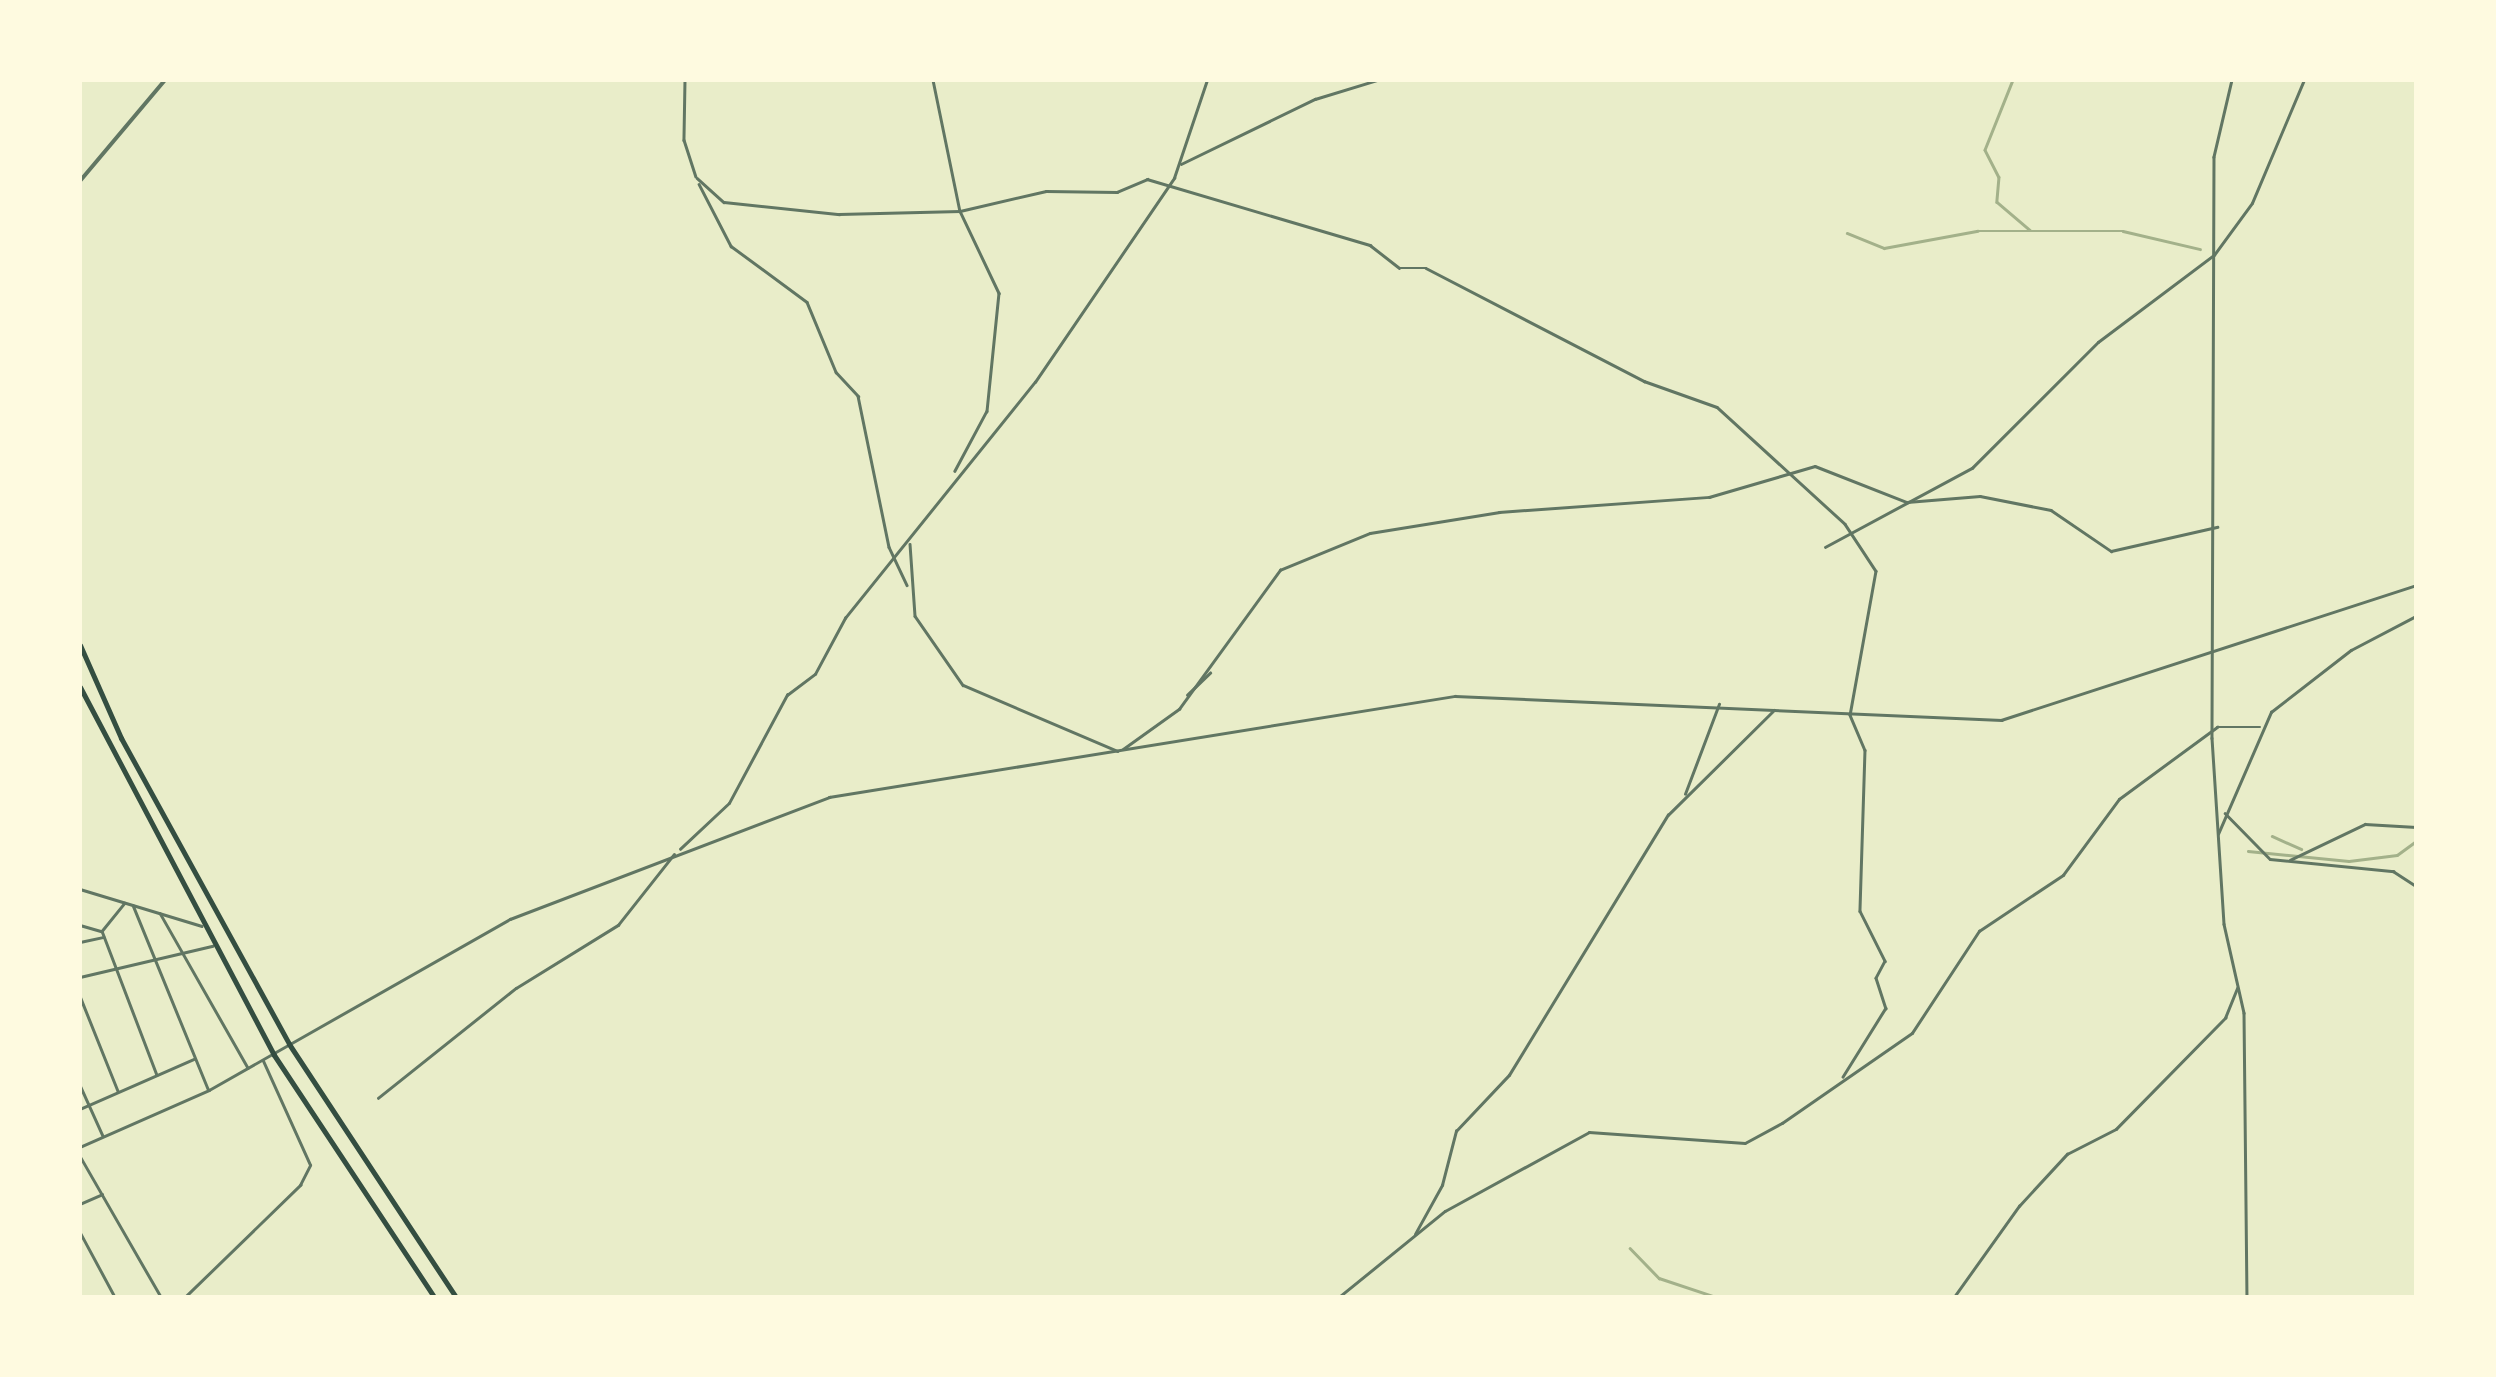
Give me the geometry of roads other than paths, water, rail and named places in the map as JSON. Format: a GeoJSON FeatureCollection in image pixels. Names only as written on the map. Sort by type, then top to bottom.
{"type":"FeatureCollection","features":[{"type":"Feature","properties":{"kind":"highway"},"geometry":{"type":"LineString","coordinates":[[80,645],[121,738],[289,1044],[456,1297]]}},
{"type":"Feature","properties":{"kind":"highway"},"geometry":{"type":"LineString","coordinates":[[80,688],[212,946],[274,1055],[434,1297]]}},
{"type":"Feature","properties":{"kind":"street"},"geometry":{"type":"LineString","coordinates":[[80,182],[165,80]]}},
{"type":"Feature","properties":{"kind":"street"},"geometry":{"type":"LineString","coordinates":[[685,80],[684,140],[697,178],[731,246],[808,302],[836,372],[858,396],[894,560],[934,651],[963,686],[1120,750]]}},
{"type":"Feature","properties":{"kind":"street"},"geometry":{"type":"LineString","coordinates":[[378,1098],[516,988],[618,924],[674,853],[729,804],[778,708],[815,674],[836,630],[910,542],[952,477],[987,411],[1000,309],[994,270],[960,211],[933,80]]}},
{"type":"Feature","properties":{"kind":"street"},"geometry":{"type":"LineString","coordinates":[[952,477],[1035,382],[1167,188],[1180,165],[1207,80]]}},
{"type":"Feature","properties":{"kind":"street"},"geometry":{"type":"LineString","coordinates":[[1180,165],[1315,99],[1377,80]]}},
{"type":"Feature","properties":{"kind":"street"},"geometry":{"type":"LineString","coordinates":[[2232,80],[2214,157],[2217,527],[2212,729],[2218,836],[2238,986],[2247,1297]]}},
{"type":"Feature","properties":{"kind":"street"},"geometry":{"type":"LineString","coordinates":[[1826,547],[1972,468],[2098,342],[2214,254],[2252,203],[2304,80]]}},
{"type":"Feature","properties":{"kind":"street"},"geometry":{"type":"LineString","coordinates":[[697,178],[724,202],[840,214],[960,211],[1046,191],[1117,192],[1147,179],[1370,245],[1400,268],[1426,268],[1644,381],[1718,407],[1854,534],[1877,578],[1850,715],[1864,750],[1860,912],[1885,961],[1876,978],[1886,1008],[1844,1078]]}},
{"type":"Feature","properties":{"kind":"street"},"geometry":{"type":"LineString","coordinates":[[1120,750],[1213,670],[1280,570],[1308,554],[1454,518],[1676,502],[1786,474],[1828,469],[1913,502],[1980,496],[2050,510],[2112,551],[2217,527]]}},
{"type":"Feature","properties":{"kind":"street"},"geometry":{"type":"LineString","coordinates":[[908,585],[910,542]]}},
{"type":"Feature","properties":{"kind":"street"},"geometry":{"type":"LineString","coordinates":[[80,1148],[248,1069],[510,919],[674,853],[829,797],[1455,696],[1719,704],[1967,723],[2030,715],[2215,649],[2416,585]]}},
{"type":"Feature","properties":{"kind":"street"},"geometry":{"type":"LineString","coordinates":[[2218,836],[2260,728],[2351,650],[2416,616]]}},
{"type":"Feature","properties":{"kind":"street"},"geometry":{"type":"LineString","coordinates":[[1411,1239],[1442,1185],[1456,1131],[1509,1075],[1685,795],[1719,704]]}},
{"type":"Feature","properties":{"kind":"street"},"geometry":{"type":"LineString","coordinates":[[1685,795],[1776,709]]}},
{"type":"Feature","properties":{"kind":"street"},"geometry":{"type":"LineString","coordinates":[[1340,1297],[1411,1239],[1589,1132],[1745,1143],[1912,1033],[1987,923],[2064,874],[2119,799],[2212,729],[2260,728]]}},
{"type":"Feature","properties":{"kind":"street"},"geometry":{"type":"LineString","coordinates":[[2225,814],[2270,859],[2393,870],[2416,886]]}},
{"type":"Feature","properties":{"kind":"street"},"geometry":{"type":"LineString","coordinates":[[2289,861],[2365,824],[2416,827]]}},
{"type":"Feature","properties":{"kind":"street"},"geometry":{"type":"LineString","coordinates":[[80,889],[202,926]]}},
{"type":"Feature","properties":{"kind":"street"},"geometry":{"type":"LineString","coordinates":[[102,931],[125,903]]}},
{"type":"Feature","properties":{"kind":"street"},"geometry":{"type":"LineString","coordinates":[[133,905],[208,1090]]}},
{"type":"Feature","properties":{"kind":"street"},"geometry":{"type":"LineString","coordinates":[[160,914],[248,1069]]}},
{"type":"Feature","properties":{"kind":"street"},"geometry":{"type":"LineString","coordinates":[[80,925],[102,931]]}},
{"type":"Feature","properties":{"kind":"street"},"geometry":{"type":"LineString","coordinates":[[102,931],[157,1076]]}},
{"type":"Feature","properties":{"kind":"street"},"geometry":{"type":"LineString","coordinates":[[80,942],[104,937]]}},
{"type":"Feature","properties":{"kind":"street"},"geometry":{"type":"LineString","coordinates":[[80,977],[212,946]]}},
{"type":"Feature","properties":{"kind":"street"},"geometry":{"type":"LineString","coordinates":[[1954,1297],[2019,1206],[2067,1154],[2116,1129],[2225,1018],[2238,986]]}},
{"type":"Feature","properties":{"kind":"street"},"geometry":{"type":"LineString","coordinates":[[80,996],[118,1092]]}},
{"type":"Feature","properties":{"kind":"street"},"geometry":{"type":"LineString","coordinates":[[80,1021],[89,1019]]}},
{"type":"Feature","properties":{"kind":"street"},"geometry":{"type":"LineString","coordinates":[[80,1110],[196,1058]]}},
{"type":"Feature","properties":{"kind":"street"},"geometry":{"type":"LineString","coordinates":[[185,1297],[300,1186],[310,1165],[263,1061]]}},
{"type":"Feature","properties":{"kind":"street"},"geometry":{"type":"LineString","coordinates":[[80,1085],[104,1137]]}},
{"type":"Feature","properties":{"kind":"street"},"geometry":{"type":"LineString","coordinates":[[80,1156],[161,1297]]}},
{"type":"Feature","properties":{"kind":"street"},"geometry":{"type":"LineString","coordinates":[[80,1171],[87,1168]]}},
{"type":"Feature","properties":{"kind":"street"},"geometry":{"type":"LineString","coordinates":[[80,1204],[102,1194]]}},
{"type":"Feature","properties":{"kind":"street"},"geometry":{"type":"LineString","coordinates":[[80,1232],[115,1297]]}},
{"type":"Feature","properties":{"kind":"waterway"},"geometry":{"type":"LineString","coordinates":[[2013,80],[1985,150],[1999,177],[1997,202],[2030,230]]}},
{"type":"Feature","properties":{"kind":"waterway"},"geometry":{"type":"LineString","coordinates":[[1847,233],[1884,248],[1977,231],[2123,231],[2200,249]]}},
{"type":"Feature","properties":{"kind":"waterway"},"geometry":{"type":"LineString","coordinates":[[2272,836],[2301,849]]}},
{"type":"Feature","properties":{"kind":"waterway"},"geometry":{"type":"LineString","coordinates":[[2248,851],[2349,861],[2397,855],[2416,841]]}},
{"type":"Feature","properties":{"kind":"waterway"},"geometry":{"type":"LineString","coordinates":[[1630,1248],[1659,1278],[1716,1297]]}}]}
